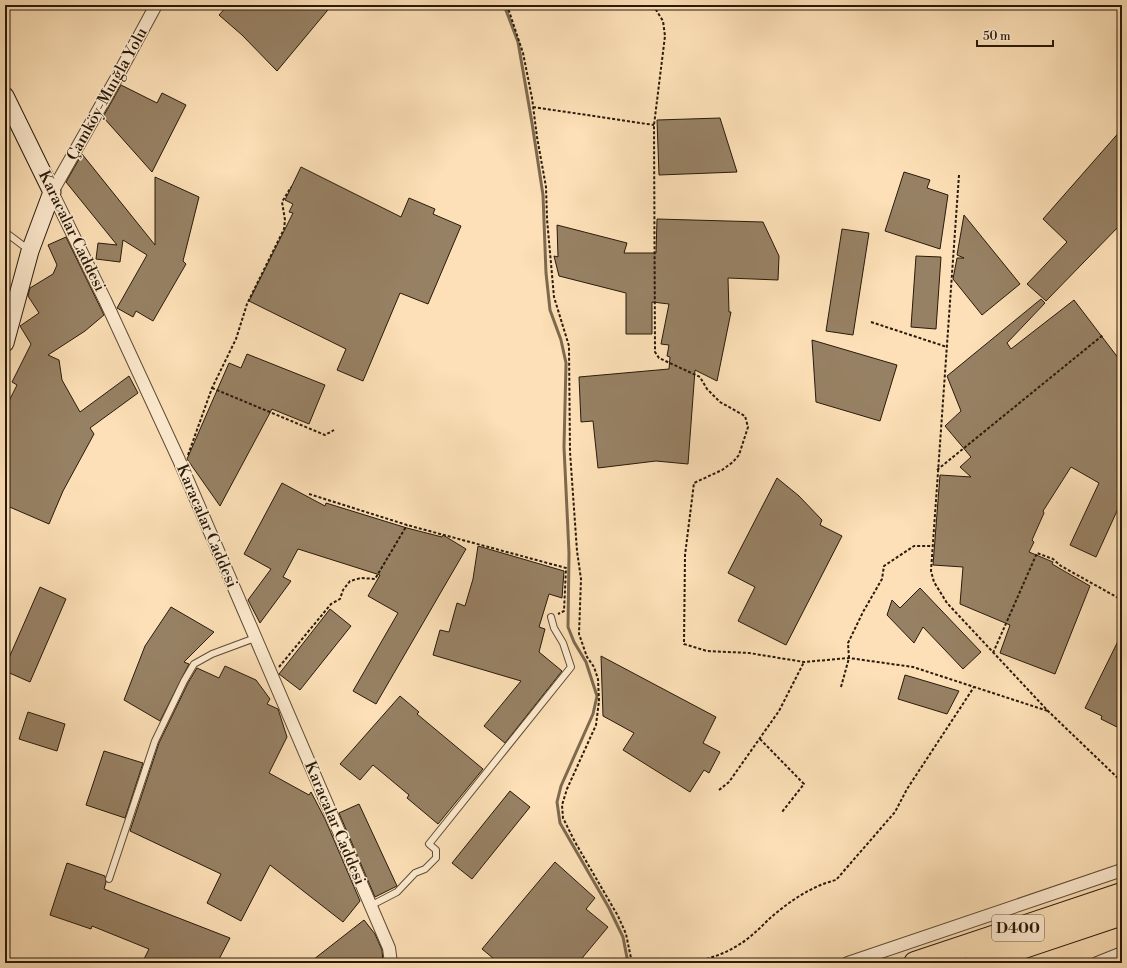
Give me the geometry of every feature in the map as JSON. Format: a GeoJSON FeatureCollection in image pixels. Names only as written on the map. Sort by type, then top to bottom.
{"type":"FeatureCollection","features":[{"type":"Feature","properties":{"kind":"highway","name":"D400"},"geometry":{"type":"LineString","coordinates":[[915,963],[1122,894]]}},
{"type":"Feature","properties":{"kind":"highway","name":"D400"},"geometry":{"type":"LineString","coordinates":[[976,963],[1122,914]]}},
{"type":"Feature","properties":{"kind":"street","name":"Çamköy-Muığla Yolu"},"geometry":{"type":"LineString","coordinates":[[5,343],[30,250],[52,192],[156,5]]}},
{"type":"Feature","properties":{"kind":"street","name":"Karacalar Caddesi"},"geometry":{"type":"LineString","coordinates":[[5,96],[105,300],[183,469],[389,948],[391,963]]}},
{"type":"Feature","properties":{"kind":"street"},"geometry":{"type":"LineString","coordinates":[[848,963],[1122,870]]}},
{"type":"Feature","properties":{"kind":"street"},"geometry":{"type":"LineString","coordinates":[[1097,963],[1122,953]]}},
{"type":"Feature","properties":{"kind":"lane"},"geometry":{"type":"LineString","coordinates":[[5,232],[30,250]]}},
{"type":"Feature","properties":{"kind":"lane"},"geometry":{"type":"LineString","coordinates":[[370,906],[397,892],[415,872],[425,869],[436,858],[436,850],[428,844],[571,667],[563,643],[554,628],[551,617]]}},
{"type":"Feature","properties":{"kind":"lane"},"geometry":{"type":"LineString","coordinates":[[109,879],[155,741],[187,675],[194,664],[212,654],[255,638]]}},
{"type":"Feature","properties":{"kind":"path"},"geometry":{"type":"LineString","coordinates":[[507,5],[523,53],[533,107],[546,188],[547,219],[554,297],[569,346],[570,452],[577,551],[581,579],[580,634],[587,658],[596,673],[599,701],[592,735],[567,789],[562,805],[563,818],[575,842],[618,916],[626,934],[632,963]]}},
{"type":"Feature","properties":{"kind":"path"},"geometry":{"type":"LineString","coordinates":[[653,5],[662,21],[665,36],[654,125],[656,352],[659,358],[700,377],[707,389],[720,402],[745,416],[748,426],[739,455],[733,462],[694,483],[685,555],[684,644],[707,651],[749,652],[804,662],[849,658],[913,667],[1048,711]]}},
{"type":"Feature","properties":{"kind":"path"},"geometry":{"type":"LineString","coordinates":[[533,107],[654,125]]}},
{"type":"Feature","properties":{"kind":"path"},"geometry":{"type":"LineString","coordinates":[[959,175],[931,571],[934,582],[947,603],[1048,711],[1122,782]]}},
{"type":"Feature","properties":{"kind":"path"},"geometry":{"type":"LineString","coordinates":[[183,469],[212,388],[236,339],[247,304],[284,229],[285,220],[282,202],[291,187]]}},
{"type":"Feature","properties":{"kind":"path"},"geometry":{"type":"LineString","coordinates":[[870,322],[947,347]]}},
{"type":"Feature","properties":{"kind":"path"},"geometry":{"type":"LineString","coordinates":[[937,470],[1103,334]]}},
{"type":"Feature","properties":{"kind":"path"},"geometry":{"type":"LineString","coordinates":[[212,388],[325,435],[334,430]]}},
{"type":"Feature","properties":{"kind":"path"},"geometry":{"type":"LineString","coordinates":[[309,494],[407,525],[566,568],[564,610],[551,617]]}},
{"type":"Feature","properties":{"kind":"path"},"geometry":{"type":"LineString","coordinates":[[272,676],[331,604],[340,599],[343,590],[350,581],[362,578],[375,579],[407,525]]}},
{"type":"Feature","properties":{"kind":"path"},"geometry":{"type":"LineString","coordinates":[[841,687],[849,658],[848,643],[882,579],[884,566],[914,546],[932,546]]}},
{"type":"Feature","properties":{"kind":"path"},"geometry":{"type":"LineString","coordinates":[[993,653],[1037,553],[1053,559],[1061,566],[1122,600]]}},
{"type":"Feature","properties":{"kind":"path"},"geometry":{"type":"LineString","coordinates":[[719,790],[729,782],[760,739],[779,710],[804,662]]}},
{"type":"Feature","properties":{"kind":"path"},"geometry":{"type":"LineString","coordinates":[[692,963],[735,948],[769,919],[808,891],[825,883],[836,880],[895,812],[906,789],[974,687]]}},
{"type":"Feature","properties":{"kind":"path"},"geometry":{"type":"LineString","coordinates":[[760,739],[804,784],[782,812]]}},
{"type":"Feature","properties":{"kind":"building"},"geometry":{"type":"Polygon","coordinates":[[[228,5],[332,5],[277,71],[242,35],[219,15],[228,5]]]}},
{"type":"Feature","properties":{"kind":"building"},"geometry":{"type":"Polygon","coordinates":[[[121,85],[157,103],[162,93],[186,105],[152,172],[103,117],[121,85]]]}},
{"type":"Feature","properties":{"kind":"building"},"geometry":{"type":"Polygon","coordinates":[[[720,118],[737,172],[659,175],[657,120],[720,118]]]}},
{"type":"Feature","properties":{"kind":"building"},"geometry":{"type":"Polygon","coordinates":[[[1122,129],[1122,223],[1046,301],[1027,284],[1067,242],[1043,219],[1122,129]]]}},
{"type":"Feature","properties":{"kind":"building"},"geometry":{"type":"Polygon","coordinates":[[[82,154],[155,245],[155,177],[199,197],[183,261],[186,264],[153,321],[136,311],[133,317],[117,308],[147,255],[123,240],[120,262],[96,259],[98,243],[117,245],[66,182],[82,154]]]}},
{"type":"Feature","properties":{"kind":"building"},"geometry":{"type":"Polygon","coordinates":[[[301,167],[401,217],[409,198],[435,209],[433,214],[461,226],[428,304],[400,293],[363,381],[337,370],[346,349],[249,301],[293,213],[289,212],[293,204],[285,200],[301,167]]]}},
{"type":"Feature","properties":{"kind":"building"},"geometry":{"type":"Polygon","coordinates":[[[904,172],[930,180],[927,188],[948,195],[940,249],[885,231],[904,172]]]}},
{"type":"Feature","properties":{"kind":"building"},"geometry":{"type":"Polygon","coordinates":[[[964,215],[1020,284],[982,315],[953,279],[957,258],[964,258],[957,255],[964,215]]]}},
{"type":"Feature","properties":{"kind":"building"},"geometry":{"type":"Polygon","coordinates":[[[657,219],[763,222],[779,256],[778,280],[728,278],[729,312],[731,312],[717,381],[695,370],[688,464],[656,461],[598,468],[593,421],[581,422],[579,377],[669,369],[670,357],[667,356],[669,345],[661,344],[669,304],[652,302],[652,334],[626,334],[626,293],[559,276],[554,256],[558,257],[557,225],[627,243],[624,253],[656,253],[657,219]]]}},
{"type":"Feature","properties":{"kind":"building"},"geometry":{"type":"Polygon","coordinates":[[[842,229],[869,233],[853,335],[826,331],[842,229]]]}},
{"type":"Feature","properties":{"kind":"building"},"geometry":{"type":"Polygon","coordinates":[[[66,237],[104,315],[85,331],[48,355],[59,360],[62,380],[80,412],[129,376],[138,393],[90,428],[94,434],[63,491],[49,524],[5,505],[5,409],[17,385],[12,382],[31,344],[20,326],[39,313],[28,296],[30,288],[53,274],[57,265],[48,245],[66,237]]]}},
{"type":"Feature","properties":{"kind":"building"},"geometry":{"type":"Polygon","coordinates":[[[916,256],[941,257],[936,329],[911,327],[916,256]]]}},
{"type":"Feature","properties":{"kind":"building"},"geometry":{"type":"Polygon","coordinates":[[[1041,299],[1045,303],[1007,343],[1011,349],[1074,300],[1122,363],[1122,500],[1096,557],[1070,545],[1099,483],[1071,467],[1043,511],[1044,513],[1032,540],[1034,542],[1029,552],[1053,562],[1052,564],[1090,586],[1055,674],[1000,653],[1010,625],[960,604],[963,567],[933,565],[940,475],[971,477],[960,467],[971,457],[945,426],[961,411],[947,376],[1041,299]]]}},
{"type":"Feature","properties":{"kind":"building"},"geometry":{"type":"Polygon","coordinates":[[[812,340],[897,365],[880,421],[816,402],[812,340]]]}},
{"type":"Feature","properties":{"kind":"building"},"geometry":{"type":"Polygon","coordinates":[[[247,354],[325,385],[309,424],[272,409],[220,506],[187,459],[229,363],[241,368],[247,354]]]}},
{"type":"Feature","properties":{"kind":"building"},"geometry":{"type":"Polygon","coordinates":[[[777,478],[799,496],[822,520],[820,525],[842,536],[786,645],[738,621],[755,587],[728,573],[777,478]]]}},
{"type":"Feature","properties":{"kind":"building"},"geometry":{"type":"Polygon","coordinates":[[[282,483],[325,506],[326,503],[407,528],[442,537],[443,535],[466,549],[376,704],[353,691],[398,613],[368,596],[380,575],[298,549],[283,577],[291,581],[260,623],[248,600],[271,569],[244,554],[282,483]]]}},
{"type":"Feature","properties":{"kind":"building"},"geometry":{"type":"Polygon","coordinates":[[[478,546],[564,571],[562,598],[549,594],[539,627],[545,629],[539,652],[562,671],[505,743],[484,726],[521,681],[433,655],[440,630],[449,632],[457,603],[465,606],[473,579],[478,546]]]}},
{"type":"Feature","properties":{"kind":"building"},"geometry":{"type":"Polygon","coordinates":[[[40,587],[66,599],[30,682],[5,671],[5,667],[40,587]]]}},
{"type":"Feature","properties":{"kind":"building"},"geometry":{"type":"Polygon","coordinates":[[[920,588],[981,652],[963,669],[923,627],[914,643],[887,615],[892,600],[900,608],[920,588]]]}},
{"type":"Feature","properties":{"kind":"building"},"geometry":{"type":"Polygon","coordinates":[[[171,607],[214,632],[184,662],[189,664],[160,721],[124,700],[145,646],[171,607]]]}},
{"type":"Feature","properties":{"kind":"building"},"geometry":{"type":"Polygon","coordinates":[[[330,609],[351,626],[300,690],[279,674],[330,609]]]}},
{"type":"Feature","properties":{"kind":"building"},"geometry":{"type":"Polygon","coordinates":[[[1122,633],[1122,725],[1118,723],[1117,727],[1101,719],[1102,716],[1085,708],[1122,633]]]}},
{"type":"Feature","properties":{"kind":"building"},"geometry":{"type":"Polygon","coordinates":[[[601,656],[716,717],[703,743],[720,752],[709,773],[704,770],[690,792],[623,750],[634,733],[603,716],[601,656]]]}},
{"type":"Feature","properties":{"kind":"building"},"geometry":{"type":"Polygon","coordinates":[[[225,666],[256,680],[270,699],[267,704],[278,709],[287,737],[269,773],[309,795],[311,792],[325,819],[360,901],[343,922],[270,865],[241,921],[207,903],[221,874],[130,831],[159,743],[188,683],[197,668],[219,678],[225,666]]]}},
{"type":"Feature","properties":{"kind":"building"},"geometry":{"type":"Polygon","coordinates":[[[905,675],[959,691],[947,714],[898,699],[905,675]]]}},
{"type":"Feature","properties":{"kind":"building"},"geometry":{"type":"Polygon","coordinates":[[[400,696],[419,712],[417,714],[483,769],[438,824],[407,798],[409,795],[373,765],[360,780],[340,764],[400,696]]]}},
{"type":"Feature","properties":{"kind":"building"},"geometry":{"type":"Polygon","coordinates":[[[28,712],[65,724],[57,751],[19,739],[28,712]]]}},
{"type":"Feature","properties":{"kind":"building"},"geometry":{"type":"Polygon","coordinates":[[[104,751],[143,763],[125,818],[86,805],[104,751]]]}},
{"type":"Feature","properties":{"kind":"building"},"geometry":{"type":"Polygon","coordinates":[[[510,791],[530,807],[472,879],[452,863],[510,791]]]}},
{"type":"Feature","properties":{"kind":"building"},"geometry":{"type":"Polygon","coordinates":[[[359,804],[397,886],[375,897],[339,813],[359,804]]]}},
{"type":"Feature","properties":{"kind":"building"},"geometry":{"type":"Polygon","coordinates":[[[555,862],[595,898],[586,909],[608,927],[578,963],[499,963],[482,949],[555,862]]]}},
{"type":"Feature","properties":{"kind":"building"},"geometry":{"type":"Polygon","coordinates":[[[67,863],[105,876],[106,882],[104,889],[230,938],[217,963],[142,963],[149,949],[92,926],[91,929],[50,915],[67,863]]]}},
{"type":"Feature","properties":{"kind":"building"},"geometry":{"type":"Polygon","coordinates":[[[364,920],[375,934],[382,950],[383,963],[309,963],[364,920]]]}},
{"type":"Feature","properties":{"kind":"waterway"},"geometry":{"type":"LineString","coordinates":[[504,5],[518,42],[543,195],[546,273],[550,310],[561,340],[566,363],[564,447],[569,553],[568,627],[574,642],[586,662],[597,696],[593,714],[561,786],[557,802],[560,823],[609,908],[623,937],[628,963]]}}]}
